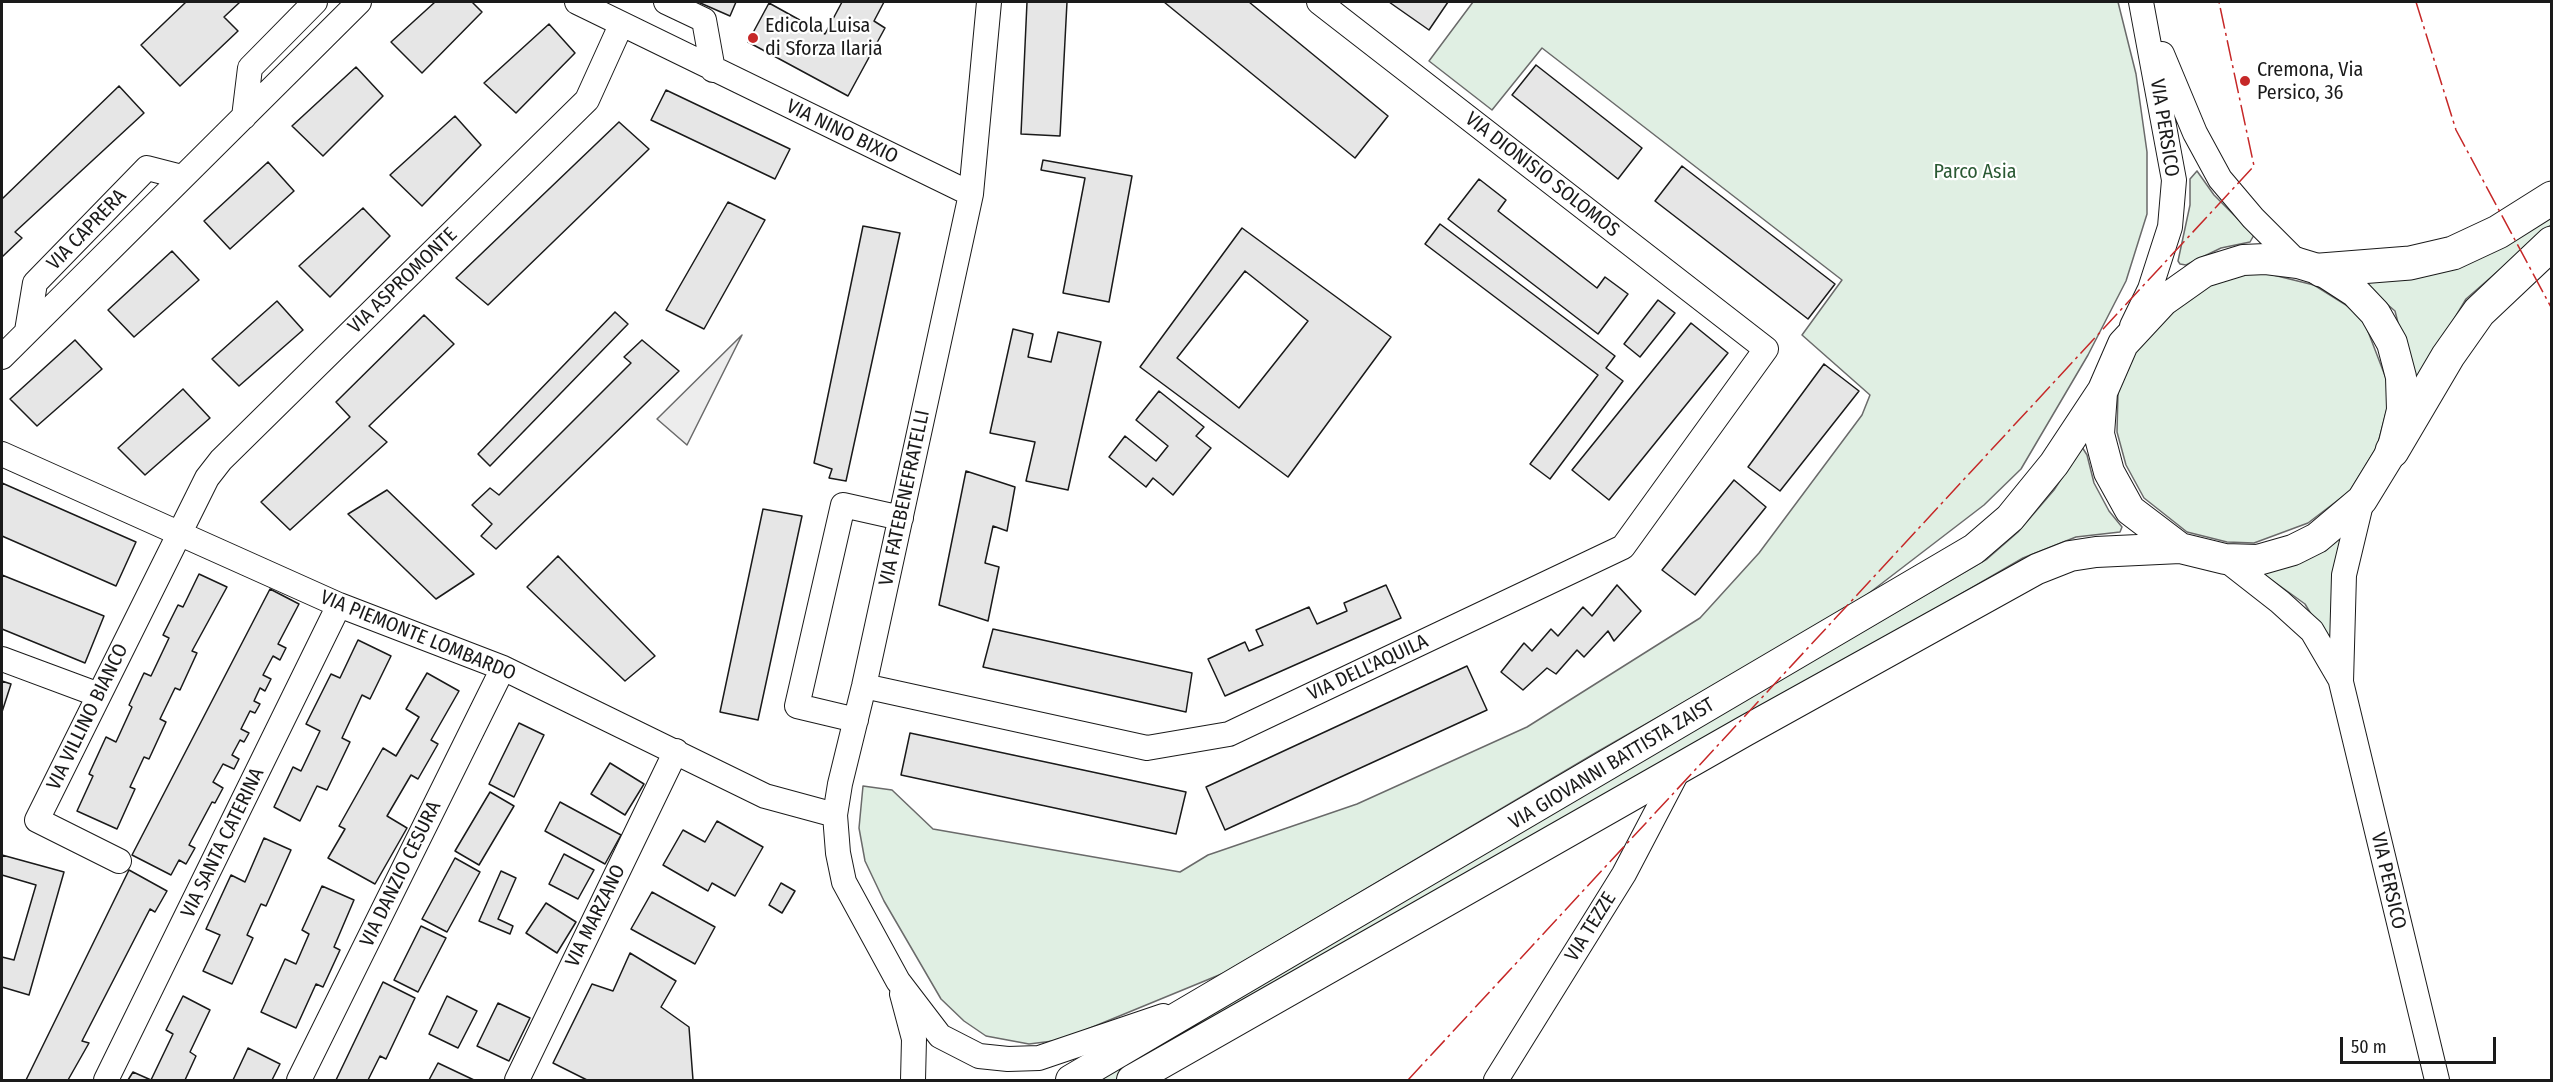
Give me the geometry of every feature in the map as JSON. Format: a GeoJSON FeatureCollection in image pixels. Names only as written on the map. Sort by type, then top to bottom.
{"type":"FeatureCollection","features":[{"type":"Feature","properties":{"kind":"highway","name":"VIA GIOVANNI BATTISTA ZAIST"},"geometry":{"type":"LineString","coordinates":[[2309,266],[2410,263],[2453,253],[2498,232],[2552,198]]}},
{"type":"Feature","properties":{"kind":"highway","name":"VIA GIOVANNI BATTISTA ZAIST"},"geometry":{"type":"LineString","coordinates":[[2392,451],[2448,356],[2479,312],[2552,243]]}},
{"type":"Feature","properties":{"kind":"main road","name":"VIA GIOVANNI BATTISTA ZAIST"},"geometry":{"type":"LineString","coordinates":[[1071,1080],[1214,998],[1974,549],[2010,518],[2054,464],[2103,390],[2123,344],[2163,301],[2204,272],[2243,260],[2266,259],[2309,266],[2355,292],[2375,313],[2392,343],[2401,377],[2402,410],[2392,451],[2362,500],[2317,538],[2293,550],[2258,560],[2225,559],[2180,548],[2096,552],[2070,556],[2037,569],[1678,769],[1132,1080]]}},
{"type":"Feature","properties":{"kind":"main road","name":"VIA GIOVANNI BATTISTA ZAIST"},"geometry":{"type":"LineString","coordinates":[[2103,390],[2099,434],[2109,472],[2130,510],[2180,548]]}},
{"type":"Feature","properties":{"kind":"street"},"geometry":{"type":"LineString","coordinates":[[244,117],[250,68],[315,2]]}},
{"type":"Feature","properties":{"kind":"street","name":"VIA CAPRERA"},"geometry":{"type":"LineString","coordinates":[[2,357],[359,2]]}},
{"type":"Feature","properties":{"kind":"street","name":"VIA NINO BIXIO"},"geometry":{"type":"LineString","coordinates":[[577,2],[970,194]]}},
{"type":"Feature","properties":{"kind":"street"},"geometry":{"type":"LineString","coordinates":[[666,2],[704,20],[713,70]]}},
{"type":"Feature","properties":{"kind":"street","name":"VIA FATEBENEFRATELLI"},"geometry":{"type":"LineString","coordinates":[[988,2],[970,194],[835,815],[838,853],[844,882],[898,981],[939,1036],[979,1056],[1008,1059],[1039,1058],[1214,998]]}},
{"type":"Feature","properties":{"kind":"street","name":"VIA DIONISIO SOLOMOS"},"geometry":{"type":"LineString","coordinates":[[1319,2],[1766,349]]}},
{"type":"Feature","properties":{"kind":"street","name":"VIA PERSICO"},"geometry":{"type":"LineString","coordinates":[[2142,6],[2195,132],[2220,179],[2309,266]]}},
{"type":"Feature","properties":{"kind":"street","name":"VIA PERSICO"},"geometry":{"type":"LineString","coordinates":[[2123,344],[2150,289],[2170,226],[2174,180],[2142,6]]}},
{"type":"Feature","properties":{"kind":"street","name":"VIA ASPROMONTE"},"geometry":{"type":"LineString","coordinates":[[178,532],[207,478],[221,460],[587,100],[621,25]]}},
{"type":"Feature","properties":{"kind":"street","name":"VIA DELL'AQUILA"},"geometry":{"type":"LineString","coordinates":[[864,686],[1147,748],[1229,734],[1623,547],[1766,349]]}},
{"type":"Feature","properties":{"kind":"street","name":"VIA PIEMONTE LOMBARDO"},"geometry":{"type":"LineString","coordinates":[[2,454],[339,605],[503,668],[765,796],[835,815]]}},
{"type":"Feature","properties":{"kind":"street","name":"VIA PERSICO"},"geometry":{"type":"LineString","coordinates":[[2362,500],[2344,575],[2342,681],[2437,1080]]}},
{"type":"Feature","properties":{"kind":"street"},"geometry":{"type":"LineString","coordinates":[[856,720],[797,706],[843,505],[901,518]]}},
{"type":"Feature","properties":{"kind":"street","name":"VIA VILLINO BIANCO"},"geometry":{"type":"LineString","coordinates":[[119,861],[37,820],[178,532]]}},
{"type":"Feature","properties":{"kind":"street","name":"VIA PERSICO"},"geometry":{"type":"LineString","coordinates":[[2225,559],[2280,602],[2312,631],[2342,681]]}},
{"type":"Feature","properties":{"kind":"street","name":"VIA SANTA CATERINA"},"geometry":{"type":"LineString","coordinates":[[106,1080],[339,605]]}},
{"type":"Feature","properties":{"kind":"street"},"geometry":{"type":"LineString","coordinates":[[2,659],[99,695]]}},
{"type":"Feature","properties":{"kind":"street","name":"VIA DANZIO CESURA"},"geometry":{"type":"LineString","coordinates":[[299,1080],[503,668]]}},
{"type":"Feature","properties":{"kind":"street","name":"VIA MARZANO"},"geometry":{"type":"LineString","coordinates":[[517,1080],[676,751]]}},
{"type":"Feature","properties":{"kind":"street","name":"VIA TEZZE"},"geometry":{"type":"LineString","coordinates":[[1496,1080],[1624,874],[1678,769]]}},
{"type":"Feature","properties":{"kind":"street","name":"VIA FATEBENEFRATELLI"},"geometry":{"type":"LineString","coordinates":[[898,981],[914,1039],[913,1080]]}},
{"type":"Feature","properties":{"kind":"green space","name":"Parco Asia"},"geometry":{"type":"Polygon","coordinates":[[[1473,2],[2118,2],[2136,74],[2147,152],[2147,214],[2126,281],[2088,355],[2021,469],[1984,505],[1851,607],[1597,752],[1224,973],[1061,1040],[1029,1044],[986,1036],[964,1021],[941,999],[884,901],[865,861],[859,828],[863,786],[892,790],[933,829],[1180,872],[1208,855],[1357,804],[1527,727],[1700,618],[1759,553],[1862,415],[1870,395],[1802,335],[1842,280],[1542,48],[1492,110],[1429,61],[1473,2]]]}},
{"type":"Feature","properties":{"kind":"green space"},"geometry":{"type":"Polygon","coordinates":[[[2197,171],[2214,195],[2254,235],[2250,242],[2221,248],[2186,265],[2178,261],[2190,205],[2190,179],[2197,171]]]}},
{"type":"Feature","properties":{"kind":"green space"},"geometry":{"type":"Polygon","coordinates":[[[2551,216],[2551,225],[2466,299],[2414,386],[2395,311],[2352,274],[2551,216]]]}},
{"type":"Feature","properties":{"kind":"green space"},"geometry":{"type":"Polygon","coordinates":[[[2248,273],[2265,273],[2314,285],[2346,305],[2364,321],[2387,381],[2387,409],[2377,447],[2350,491],[2308,523],[2254,543],[2227,542],[2187,532],[2144,498],[2126,465],[2117,432],[2118,392],[2136,351],[2170,311],[2211,283],[2248,273]]]}},
{"type":"Feature","properties":{"kind":"green space"},"geometry":{"type":"Polygon","coordinates":[[[2082,447],[2087,455],[2094,483],[2109,511],[2122,527],[2120,532],[2076,537],[2023,558],[1125,1080],[1093,1080],[1987,559],[2018,532],[2054,490],[2082,447]]]}},
{"type":"Feature","properties":{"kind":"green space"},"geometry":{"type":"Polygon","coordinates":[[[2351,527],[2333,651],[2305,604],[2255,568],[2351,527]]]}},
{"type":"Feature","properties":{"kind":"shaded area"},"geometry":{"type":"Polygon","coordinates":[[[742,335],[687,445],[657,419],[742,335]]]}},
{"type":"Feature","properties":{"kind":"building"},"geometry":{"type":"Polygon","coordinates":[[[186,2],[240,2],[224,17],[238,31],[180,86],[141,45],[186,2]]]}},
{"type":"Feature","properties":{"kind":"building"},"geometry":{"type":"Polygon","coordinates":[[[435,2],[472,2],[482,12],[422,73],[391,42],[435,2]]]}},
{"type":"Feature","properties":{"kind":"building"},"geometry":{"type":"Polygon","coordinates":[[[698,2],[736,2],[730,16],[698,2]]]}},
{"type":"Feature","properties":{"kind":"building"},"geometry":{"type":"Polygon","coordinates":[[[842,2],[884,2],[874,21],[885,28],[848,96],[748,42],[769,3],[825,34],[842,2]]]}},
{"type":"Feature","properties":{"kind":"building"},"geometry":{"type":"Polygon","coordinates":[[[1027,2],[1067,2],[1060,136],[1021,134],[1027,2]]]}},
{"type":"Feature","properties":{"kind":"building"},"geometry":{"type":"Polygon","coordinates":[[[1164,2],[1249,2],[1388,116],[1355,158],[1164,2]]]}},
{"type":"Feature","properties":{"kind":"building"},"geometry":{"type":"Polygon","coordinates":[[[1389,2],[1448,2],[1429,30],[1389,2]]]}},
{"type":"Feature","properties":{"kind":"building"},"geometry":{"type":"Polygon","coordinates":[[[549,24],[575,53],[516,113],[484,83],[549,24]]]}},
{"type":"Feature","properties":{"kind":"building"},"geometry":{"type":"Polygon","coordinates":[[[1536,65],[1642,148],[1618,179],[1512,95],[1536,65]]]}},
{"type":"Feature","properties":{"kind":"building"},"geometry":{"type":"Polygon","coordinates":[[[356,67],[383,96],[323,156],[292,126],[356,67]]]}},
{"type":"Feature","properties":{"kind":"building"},"geometry":{"type":"Polygon","coordinates":[[[119,86],[144,113],[15,232],[22,238],[2,257],[2,199],[119,86]]]}},
{"type":"Feature","properties":{"kind":"building"},"geometry":{"type":"Polygon","coordinates":[[[666,90],[790,149],[775,179],[651,120],[666,90]]]}},
{"type":"Feature","properties":{"kind":"building"},"geometry":{"type":"Polygon","coordinates":[[[455,116],[481,145],[422,206],[390,175],[455,116]]]}},
{"type":"Feature","properties":{"kind":"building"},"geometry":{"type":"Polygon","coordinates":[[[619,122],[649,149],[488,305],[456,278],[619,122]]]}},
{"type":"Feature","properties":{"kind":"building"},"geometry":{"type":"Polygon","coordinates":[[[1043,160],[1132,176],[1109,302],[1063,293],[1085,178],[1041,170],[1043,160]]]}},
{"type":"Feature","properties":{"kind":"building"},"geometry":{"type":"Polygon","coordinates":[[[268,162],[294,191],[230,249],[204,221],[268,162]]]}},
{"type":"Feature","properties":{"kind":"building"},"geometry":{"type":"Polygon","coordinates":[[[1682,166],[1835,284],[1808,319],[1655,201],[1682,166]]]}},
{"type":"Feature","properties":{"kind":"building"},"geometry":{"type":"Polygon","coordinates":[[[1479,179],[1506,200],[1498,211],[1597,288],[1605,277],[1628,294],[1598,334],[1448,219],[1479,179]]]}},
{"type":"Feature","properties":{"kind":"building"},"geometry":{"type":"Polygon","coordinates":[[[728,202],[765,220],[704,329],[666,310],[728,202]]]}},
{"type":"Feature","properties":{"kind":"building"},"geometry":{"type":"Polygon","coordinates":[[[363,208],[390,236],[330,297],[299,266],[363,208]]]}},
{"type":"Feature","properties":{"kind":"building"},"geometry":{"type":"Polygon","coordinates":[[[1440,224],[1615,356],[1606,368],[1623,381],[1550,479],[1530,464],[1598,375],[1425,244],[1440,224]]]}},
{"type":"Feature","properties":{"kind":"building"},"geometry":{"type":"Polygon","coordinates":[[[863,226],[900,233],[846,481],[829,478],[832,469],[814,463],[863,226]]]}},
{"type":"Feature","properties":{"kind":"building"},"geometry":{"type":"Polygon","coordinates":[[[1242,228],[1391,337],[1288,477],[1140,367],[1242,228]],[[1245,271],[1177,358],[1239,408],[1308,321],[1245,271]]]}},
{"type":"Feature","properties":{"kind":"building"},"geometry":{"type":"Polygon","coordinates":[[[172,251],[199,280],[134,337],[108,310],[172,251]]]}},
{"type":"Feature","properties":{"kind":"building"},"geometry":{"type":"Polygon","coordinates":[[[1658,300],[1675,313],[1640,357],[1624,344],[1658,300]]]}},
{"type":"Feature","properties":{"kind":"building"},"geometry":{"type":"Polygon","coordinates":[[[277,301],[303,330],[239,386],[212,359],[277,301]]]}},
{"type":"Feature","properties":{"kind":"building"},"geometry":{"type":"Polygon","coordinates":[[[615,312],[628,324],[490,466],[478,454],[615,312]]]}},
{"type":"Feature","properties":{"kind":"building"},"geometry":{"type":"Polygon","coordinates":[[[424,315],[454,344],[369,426],[387,442],[290,530],[261,502],[350,417],[336,402],[424,315]]]}},
{"type":"Feature","properties":{"kind":"building"},"geometry":{"type":"Polygon","coordinates":[[[1691,323],[1728,353],[1609,500],[1572,470],[1691,323]]]}},
{"type":"Feature","properties":{"kind":"building"},"geometry":{"type":"Polygon","coordinates":[[[1013,329],[1033,334],[1028,357],[1051,362],[1058,332],[1101,342],[1068,490],[1026,481],[1035,442],[990,433],[1013,329]]]}},
{"type":"Feature","properties":{"kind":"building"},"geometry":{"type":"Polygon","coordinates":[[[75,340],[102,369],[37,426],[10,399],[75,340]]]}},
{"type":"Feature","properties":{"kind":"building"},"geometry":{"type":"Polygon","coordinates":[[[642,340],[679,371],[496,549],[481,536],[492,524],[472,505],[490,488],[499,495],[631,363],[624,357],[642,340]]]}},
{"type":"Feature","properties":{"kind":"building"},"geometry":{"type":"Polygon","coordinates":[[[1824,364],[1859,391],[1780,491],[1748,467],[1824,364]]]}},
{"type":"Feature","properties":{"kind":"building"},"geometry":{"type":"Polygon","coordinates":[[[183,389],[210,418],[145,475],[118,448],[183,389]]]}},
{"type":"Feature","properties":{"kind":"building"},"geometry":{"type":"Polygon","coordinates":[[[1159,391],[1204,427],[1196,436],[1211,448],[1173,495],[1153,478],[1146,487],[1109,457],[1125,436],[1156,461],[1168,446],[1136,420],[1159,391]]]}},
{"type":"Feature","properties":{"kind":"building"},"geometry":{"type":"Polygon","coordinates":[[[966,471],[1015,487],[1007,531],[993,526],[985,563],[999,567],[988,621],[939,605],[966,471]]]}},
{"type":"Feature","properties":{"kind":"building"},"geometry":{"type":"Polygon","coordinates":[[[1734,480],[1766,507],[1695,595],[1662,570],[1734,480]]]}},
{"type":"Feature","properties":{"kind":"building"},"geometry":{"type":"Polygon","coordinates":[[[2,483],[136,542],[116,586],[2,536],[2,483]]]}},
{"type":"Feature","properties":{"kind":"building"},"geometry":{"type":"Polygon","coordinates":[[[387,490],[474,574],[436,599],[348,514],[387,490]]]}},
{"type":"Feature","properties":{"kind":"building"},"geometry":{"type":"Polygon","coordinates":[[[763,509],[802,516],[758,720],[720,712],[763,509]]]}},
{"type":"Feature","properties":{"kind":"building"},"geometry":{"type":"Polygon","coordinates":[[[558,556],[655,656],[625,681],[527,587],[558,556]]]}},
{"type":"Feature","properties":{"kind":"building"},"geometry":{"type":"Polygon","coordinates":[[[199,574],[227,587],[192,651],[197,653],[180,690],[175,688],[160,719],[166,722],[149,759],[144,757],[130,787],[135,789],[117,829],[77,811],[93,776],[89,774],[106,737],[116,742],[132,707],[129,705],[144,673],[151,676],[169,638],[163,635],[178,605],[183,607],[199,574]]]}},
{"type":"Feature","properties":{"kind":"building"},"geometry":{"type":"Polygon","coordinates":[[[2,575],[104,616],[85,663],[2,629],[2,575]]]}},
{"type":"Feature","properties":{"kind":"building"},"geometry":{"type":"Polygon","coordinates":[[[1386,585],[1401,618],[1225,696],[1208,659],[1245,642],[1249,651],[1263,645],[1256,630],[1309,607],[1317,624],[1347,611],[1344,603],[1386,585]]]}},
{"type":"Feature","properties":{"kind":"building"},"geometry":{"type":"Polygon","coordinates":[[[1617,585],[1641,611],[1614,641],[1608,631],[1584,657],[1577,650],[1556,674],[1547,668],[1523,690],[1501,672],[1524,643],[1532,651],[1551,629],[1558,636],[1583,607],[1592,616],[1617,585]]]}},
{"type":"Feature","properties":{"kind":"building"},"geometry":{"type":"Polygon","coordinates":[[[270,589],[299,604],[278,644],[286,648],[280,660],[273,656],[263,675],[271,679],[265,691],[260,688],[254,701],[260,704],[255,713],[250,711],[241,729],[249,733],[244,742],[240,740],[232,755],[239,759],[234,769],[223,764],[213,782],[223,788],[215,803],[212,802],[189,845],[195,848],[186,864],[179,860],[171,875],[132,855],[270,589]]]}},
{"type":"Feature","properties":{"kind":"building"},"geometry":{"type":"Polygon","coordinates":[[[993,629],[1192,673],[1186,712],[983,667],[993,629]]]}},
{"type":"Feature","properties":{"kind":"building"},"geometry":{"type":"Polygon","coordinates":[[[358,640],[391,656],[370,699],[362,695],[342,738],[350,742],[327,790],[317,786],[300,821],[274,807],[293,767],[301,771],[320,731],[306,724],[331,674],[340,678],[358,640]]]}},
{"type":"Feature","properties":{"kind":"building"},"geometry":{"type":"Polygon","coordinates":[[[1467,666],[1487,710],[1225,830],[1206,787],[1467,666]]]}},
{"type":"Feature","properties":{"kind":"building"},"geometry":{"type":"Polygon","coordinates":[[[427,673],[459,691],[431,740],[438,744],[418,779],[411,775],[387,816],[407,828],[375,884],[328,858],[345,829],[339,826],[383,748],[396,756],[419,717],[406,709],[427,673]]]}},
{"type":"Feature","properties":{"kind":"building"},"geometry":{"type":"Polygon","coordinates":[[[2,681],[11,684],[2,712],[2,681]]]}},
{"type":"Feature","properties":{"kind":"building"},"geometry":{"type":"Polygon","coordinates":[[[519,723],[544,735],[514,797],[489,784],[519,723]]]}},
{"type":"Feature","properties":{"kind":"building"},"geometry":{"type":"Polygon","coordinates":[[[910,733],[1186,792],[1176,834],[901,775],[910,733]]]}},
{"type":"Feature","properties":{"kind":"building"},"geometry":{"type":"Polygon","coordinates":[[[610,763],[644,784],[625,815],[591,794],[610,763]]]}},
{"type":"Feature","properties":{"kind":"building"},"geometry":{"type":"Polygon","coordinates":[[[490,792],[514,806],[479,865],[455,851],[490,792]]]}},
{"type":"Feature","properties":{"kind":"building"},"geometry":{"type":"Polygon","coordinates":[[[560,802],[621,835],[605,864],[545,831],[560,802]]]}},
{"type":"Feature","properties":{"kind":"building"},"geometry":{"type":"Polygon","coordinates":[[[717,821],[763,847],[735,896],[712,883],[708,891],[663,865],[683,830],[705,842],[717,821]]]}},
{"type":"Feature","properties":{"kind":"building"},"geometry":{"type":"Polygon","coordinates":[[[264,838],[291,850],[266,906],[261,904],[247,935],[253,938],[232,984],[203,971],[220,935],[206,929],[231,875],[245,882],[264,838]]]}},
{"type":"Feature","properties":{"kind":"building"},"geometry":{"type":"Polygon","coordinates":[[[564,854],[594,870],[578,899],[549,884],[564,854]]]}},
{"type":"Feature","properties":{"kind":"building"},"geometry":{"type":"Polygon","coordinates":[[[2,855],[64,872],[29,995],[2,987],[2,957],[14,960],[36,885],[2,875],[2,855]]]}},
{"type":"Feature","properties":{"kind":"building"},"geometry":{"type":"Polygon","coordinates":[[[455,858],[480,872],[447,932],[422,919],[455,858]]]}},
{"type":"Feature","properties":{"kind":"building"},"geometry":{"type":"Polygon","coordinates":[[[129,870],[167,891],[155,912],[150,909],[82,1041],[89,1043],[68,1080],[26,1080],[129,870]]]}},
{"type":"Feature","properties":{"kind":"building"},"geometry":{"type":"Polygon","coordinates":[[[501,871],[516,878],[498,919],[513,926],[510,934],[479,921],[501,871]]]}},
{"type":"Feature","properties":{"kind":"building"},"geometry":{"type":"Polygon","coordinates":[[[781,883],[795,891],[782,913],[769,905],[781,883]]]}},
{"type":"Feature","properties":{"kind":"building"},"geometry":{"type":"Polygon","coordinates":[[[322,886],[354,900],[334,947],[340,950],[323,987],[316,984],[296,1028],[261,1012],[285,959],[296,964],[309,934],[302,930],[322,886]]]}},
{"type":"Feature","properties":{"kind":"building"},"geometry":{"type":"Polygon","coordinates":[[[652,892],[715,927],[695,964],[631,929],[652,892]]]}},
{"type":"Feature","properties":{"kind":"building"},"geometry":{"type":"Polygon","coordinates":[[[546,903],[576,922],[557,953],[526,933],[546,903]]]}},
{"type":"Feature","properties":{"kind":"building"},"geometry":{"type":"Polygon","coordinates":[[[421,926],[446,938],[418,992],[394,980],[421,926]]]}},
{"type":"Feature","properties":{"kind":"building"},"geometry":{"type":"Polygon","coordinates":[[[630,953],[676,981],[661,1007],[689,1027],[693,1080],[587,1080],[553,1063],[592,984],[613,991],[630,953]]]}},
{"type":"Feature","properties":{"kind":"building"},"geometry":{"type":"Polygon","coordinates":[[[383,982],[415,998],[386,1059],[380,1056],[368,1080],[336,1080],[383,982]]]}},
{"type":"Feature","properties":{"kind":"building"},"geometry":{"type":"Polygon","coordinates":[[[183,996],[210,1010],[190,1052],[196,1056],[185,1080],[151,1080],[173,1034],[166,1030],[183,996]]]}},
{"type":"Feature","properties":{"kind":"building"},"geometry":{"type":"Polygon","coordinates":[[[447,996],[477,1011],[458,1048],[429,1034],[447,996]]]}},
{"type":"Feature","properties":{"kind":"building"},"geometry":{"type":"Polygon","coordinates":[[[498,1003],[530,1018],[509,1061],[477,1046],[498,1003]]]}},
{"type":"Feature","properties":{"kind":"building"},"geometry":{"type":"Polygon","coordinates":[[[248,1048],[280,1064],[272,1080],[233,1080],[248,1048]]]}},
{"type":"Feature","properties":{"kind":"building"},"geometry":{"type":"Polygon","coordinates":[[[438,1063],[474,1080],[429,1080],[438,1063]]]}},
{"type":"Feature","properties":{"kind":"building"},"geometry":{"type":"Polygon","coordinates":[[[133,1072],[151,1080],[128,1080],[133,1072]]]}},
{"type":"Feature","properties":{"kind":"power"},"geometry":{"type":"LineString","coordinates":[[1408,1080],[2254,166],[2219,2]]}},
{"type":"Feature","properties":{"kind":"power"},"geometry":{"type":"LineString","coordinates":[[2416,2],[2456,130],[2552,309]]}},
{"type":"Feature","properties":{"kind":"place","name":"Edicola Luisa di Sforza Ilaria"},"geometry":{"type":"Point","coordinates":[753,38]}},
{"type":"Feature","properties":{"kind":"place","name":"Cremona, Via Persico, 36"},"geometry":{"type":"Point","coordinates":[2245,81]}}]}
